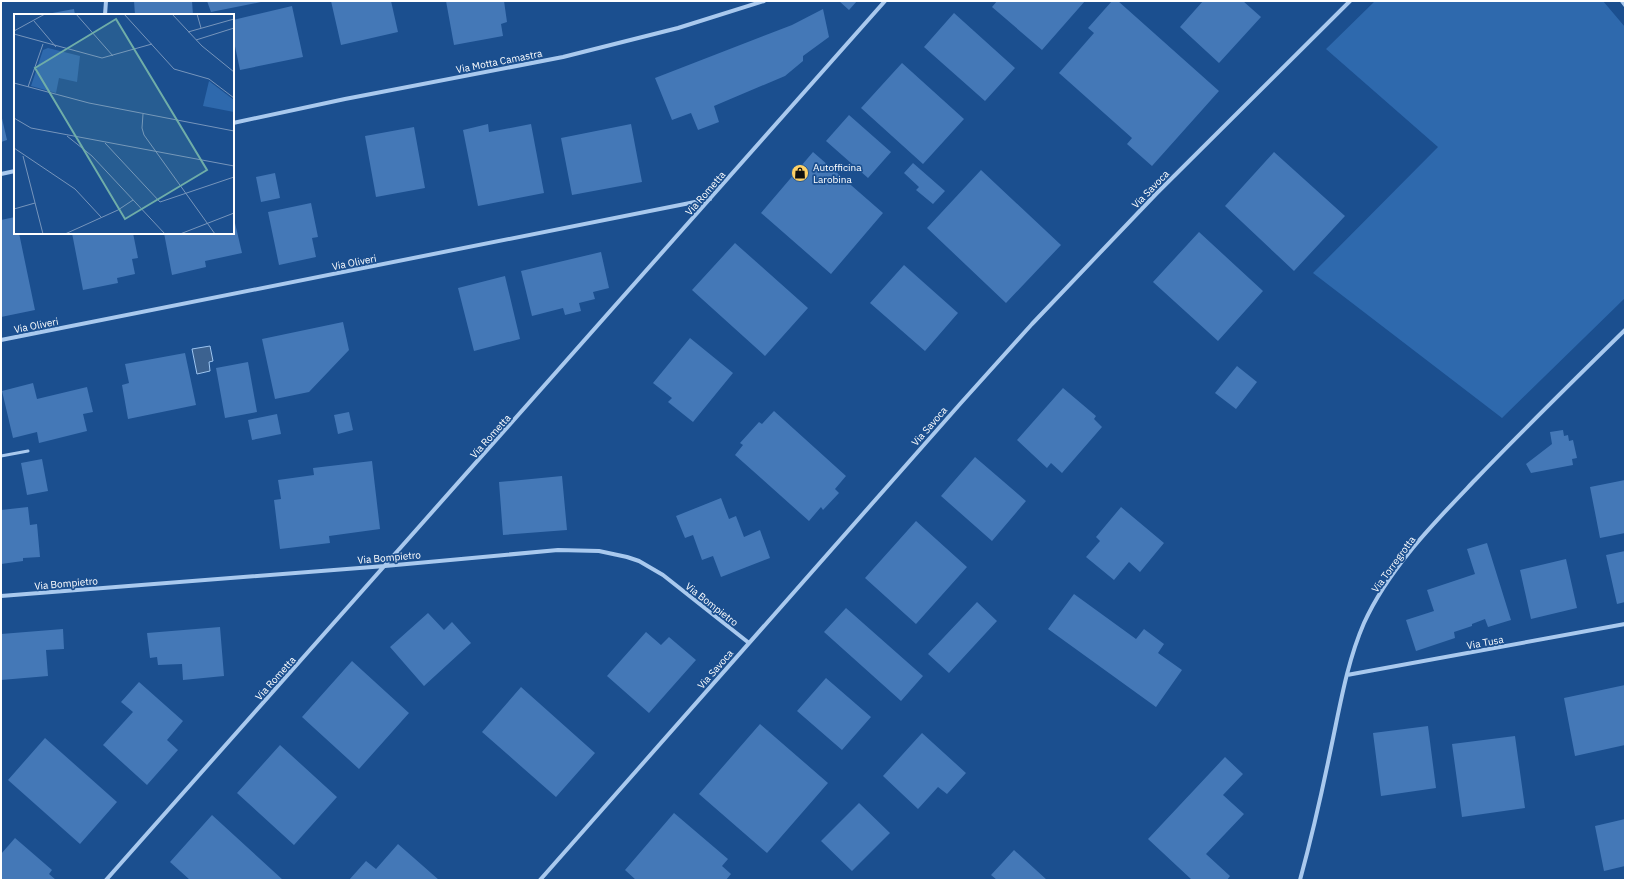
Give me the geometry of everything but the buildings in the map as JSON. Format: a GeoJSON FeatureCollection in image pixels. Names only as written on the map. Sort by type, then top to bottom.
{"type":"FeatureCollection","features":[{"type":"Feature","properties":{"kind":"street"},"geometry":{"type":"LineString","coordinates":[[105,14],[106,1]]}},
{"type":"Feature","properties":{"kind":"street","name":"Via Motta Camastra"},"geometry":{"type":"LineString","coordinates":[[234,123],[345,99],[563,57],[678,28],[764,1]]}},
{"type":"Feature","properties":{"kind":"street","name":"Via Rometta"},"geometry":{"type":"LineString","coordinates":[[106,880],[885,1]]}},
{"type":"Feature","properties":{"kind":"street","name":"Via Savoca"},"geometry":{"type":"LineString","coordinates":[[540,880],[960,404],[1090,263],[1224,126],[1350,1]]}},
{"type":"Feature","properties":{"kind":"street"},"geometry":{"type":"LineString","coordinates":[[1622,1],[1625,5]]}},
{"type":"Feature","properties":{"kind":"street"},"geometry":{"type":"LineString","coordinates":[[1,174],[14,171]]}},
{"type":"Feature","properties":{"kind":"street","name":"Via Oliveri"},"geometry":{"type":"LineString","coordinates":[[1,340],[710,199]]}},
{"type":"Feature","properties":{"kind":"street","name":"Via Torregrotta"},"geometry":{"type":"LineString","coordinates":[[1300,880],[1347,675],[1359,636],[1371,608],[1387,582],[1443,514],[1495,459],[1625,330]]}},
{"type":"Feature","properties":{"kind":"street","name":"Via Bompietro"},"geometry":{"type":"LineString","coordinates":[[1,596],[385,566],[558,550],[586,550],[614,554],[633,559],[651,568],[749,643]]}},
{"type":"Feature","properties":{"kind":"street","name":"Via Tusa"},"geometry":{"type":"LineString","coordinates":[[1347,675],[1625,624]]}},
{"type":"Feature","properties":{"kind":"lane"},"geometry":{"type":"LineString","coordinates":[[1,456],[28,451]]}},
{"type":"Feature","properties":{"kind":"shaded area"},"geometry":{"type":"Polygon","coordinates":[[[1375,1],[1603,1],[1625,27],[1625,298],[1502,418],[1313,273],[1438,147],[1326,49],[1375,1]]]}},
{"type":"Feature","properties":{"kind":"shaded area"},"geometry":{"type":"Polygon","coordinates":[[[210,346],[213,361],[209,362],[210,371],[197,374],[192,349],[210,346]]]}},
{"type":"Feature","properties":{"kind":"place","name":"Autofficina Larobina"},"geometry":{"type":"Point","coordinates":[800,173]}}]}
